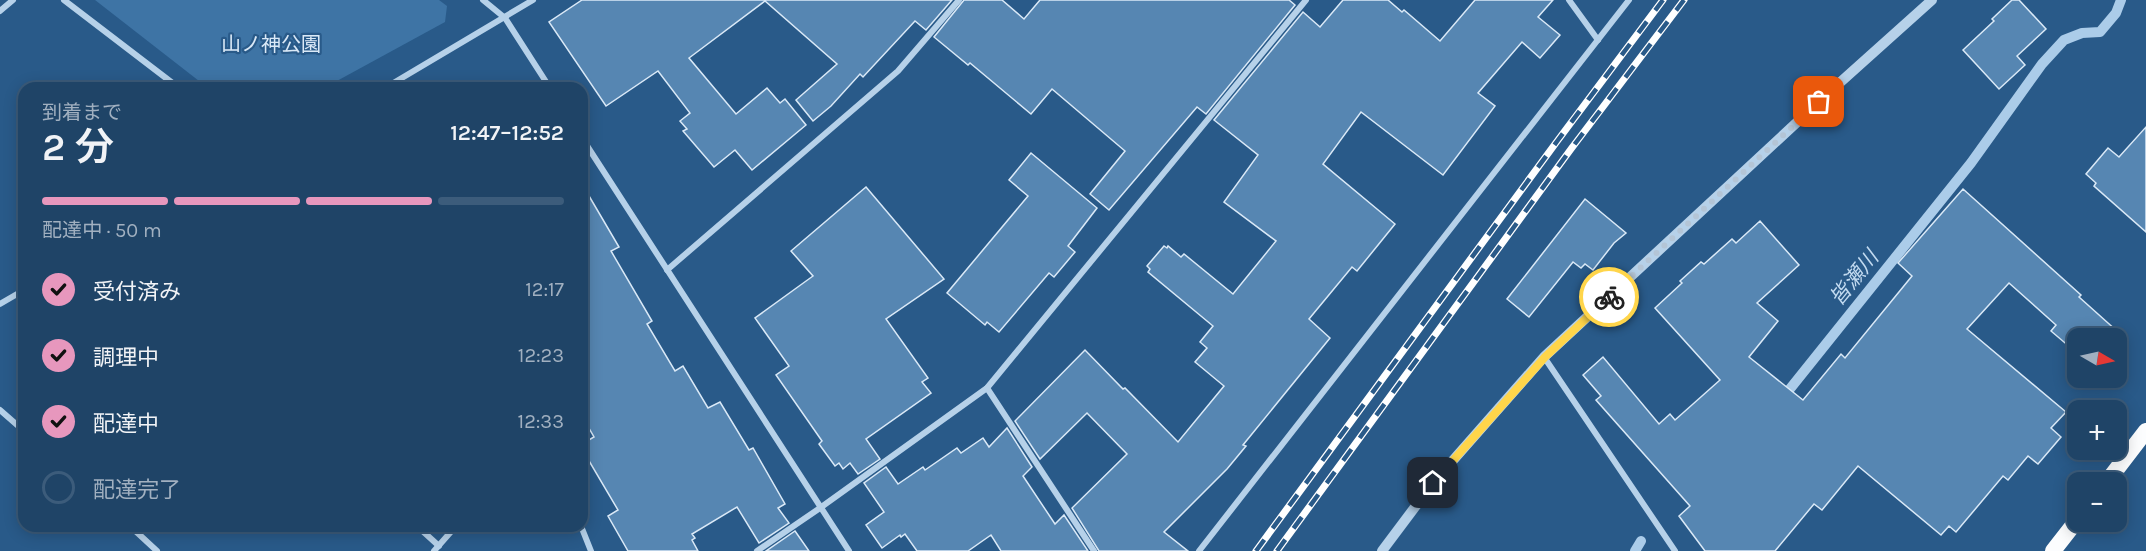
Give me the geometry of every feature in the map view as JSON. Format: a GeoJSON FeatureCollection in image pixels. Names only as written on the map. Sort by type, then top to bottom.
{"type":"FeatureCollection","features":[{"type":"Feature","properties":{"kind":"highway"},"geometry":{"type":"LineString","coordinates":[[2114,472],[2146,431]]}},
{"type":"Feature","properties":{"kind":"highway"},"geometry":{"type":"LineString","coordinates":[[2053,551],[2068,532]]}},
{"type":"Feature","properties":{"kind":"street"},"geometry":{"type":"LineString","coordinates":[[0,11],[13,0]]}},
{"type":"Feature","properties":{"kind":"street"},"geometry":{"type":"LineString","coordinates":[[64,0],[171,82]]}},
{"type":"Feature","properties":{"kind":"street"},"geometry":{"type":"LineString","coordinates":[[483,0],[505,18],[546,82]]}},
{"type":"Feature","properties":{"kind":"street"},"geometry":{"type":"LineString","coordinates":[[398,82],[533,0]]}},
{"type":"Feature","properties":{"kind":"street"},"geometry":{"type":"LineString","coordinates":[[667,270],[898,71],[959,0]]}},
{"type":"Feature","properties":{"kind":"street"},"geometry":{"type":"LineString","coordinates":[[757,551],[987,388],[1306,0]]}},
{"type":"Feature","properties":{"kind":"street"},"geometry":{"type":"LineString","coordinates":[[1569,0],[1598,40]]}},
{"type":"Feature","properties":{"kind":"street"},"geometry":{"type":"LineString","coordinates":[[1199,551],[1629,0]]}},
{"type":"Feature","properties":{"kind":"street"},"geometry":{"type":"LineString","coordinates":[[1382,551],[1433,483],[1545,357],[1932,0]]}},
{"type":"Feature","properties":{"kind":"street"},"geometry":{"type":"LineString","coordinates":[[588,147],[849,551]]}},
{"type":"Feature","properties":{"kind":"street"},"geometry":{"type":"LineString","coordinates":[[0,304],[18,294]]}},
{"type":"Feature","properties":{"kind":"street"},"geometry":{"type":"LineString","coordinates":[[1545,357],[1675,551]]}},
{"type":"Feature","properties":{"kind":"street"},"geometry":{"type":"LineString","coordinates":[[987,388],[1094,551]]}},
{"type":"Feature","properties":{"kind":"street"},"geometry":{"type":"LineString","coordinates":[[0,410],[18,426]]}},
{"type":"Feature","properties":{"kind":"street"},"geometry":{"type":"LineString","coordinates":[[136,532],[157,551]]}},
{"type":"Feature","properties":{"kind":"street"},"geometry":{"type":"LineString","coordinates":[[422,532],[436,548],[451,532]]}},
{"type":"Feature","properties":{"kind":"street"},"geometry":{"type":"LineString","coordinates":[[583,532],[591,551]]}},
{"type":"Feature","properties":{"kind":"green space","name":"山ノ神公園"},"geometry":{"type":"Polygon","coordinates":[[[95,0],[439,0],[447,6],[445,22],[335,82],[200,82],[95,0]]]}},
{"type":"Feature","properties":{"kind":"building"},"geometry":{"type":"Polygon","coordinates":[[[582,0],[952,0],[926,30],[915,21],[863,77],[860,74],[831,106],[813,121],[796,100],[837,64],[765,1],[689,58],[736,114],[767,88],[780,103],[785,99],[806,125],[752,170],[735,150],[714,167],[683,131],[687,129],[680,121],[690,113],[658,71],[606,106],[549,22],[582,0]]]}},
{"type":"Feature","properties":{"kind":"building"},"geometry":{"type":"Polygon","coordinates":[[[964,0],[1002,0],[1024,19],[1040,0],[1289,0],[1295,5],[1206,114],[1197,107],[1109,210],[1090,194],[1125,151],[1052,89],[1031,114],[970,63],[968,65],[934,37],[964,0]]]}},
{"type":"Feature","properties":{"kind":"building"},"geometry":{"type":"Polygon","coordinates":[[[1343,0],[1388,0],[1402,12],[1404,10],[1440,41],[1475,0],[1553,0],[1538,17],[1560,35],[1540,58],[1522,42],[1478,93],[1495,106],[1443,175],[1361,112],[1323,164],[1395,224],[1357,271],[1352,267],[1309,319],[1330,338],[1243,445],[1246,446],[1227,469],[1164,532],[1188,551],[1099,551],[1072,508],[1127,454],[1087,413],[1040,459],[1015,421],[1085,350],[1178,442],[1224,386],[1195,362],[1207,348],[1200,342],[1213,326],[1148,272],[1150,269],[1147,266],[1164,246],[1167,248],[1168,246],[1181,257],[1184,254],[1233,294],[1276,241],[1224,202],[1258,155],[1214,120],[1303,12],[1320,27],[1343,0]]]}},
{"type":"Feature","properties":{"kind":"building"},"geometry":{"type":"Polygon","coordinates":[[[2012,0],[2019,0],[2046,29],[2017,56],[2025,65],[1999,89],[1963,50],[1994,21],[1992,19],[2012,0]]]}},
{"type":"Feature","properties":{"kind":"building"},"geometry":{"type":"Polygon","coordinates":[[[2146,127],[2146,232],[2094,186],[2096,183],[2086,174],[2108,148],[2119,157],[2146,127]]]}},
{"type":"Feature","properties":{"kind":"building"},"geometry":{"type":"Polygon","coordinates":[[[1031,153],[1097,208],[1068,246],[1075,252],[1054,277],[1049,273],[999,332],[987,322],[985,325],[947,293],[1028,196],[1009,180],[1031,153]]]}},
{"type":"Feature","properties":{"kind":"building"},"geometry":{"type":"Polygon","coordinates":[[[866,187],[944,279],[886,319],[928,378],[922,382],[931,393],[866,439],[880,459],[858,474],[850,463],[843,469],[839,463],[835,466],[819,444],[822,441],[776,375],[789,366],[755,318],[813,276],[791,251],[866,187]]]}},
{"type":"Feature","properties":{"kind":"building"},"geometry":{"type":"Polygon","coordinates":[[[1963,189],[2081,295],[2079,297],[2114,328],[2067,328],[2067,345],[2051,331],[2056,325],[2009,283],[1967,329],[2066,412],[2051,428],[2061,437],[2038,464],[2028,456],[2008,480],[2003,476],[1956,532],[1949,526],[1941,535],[1858,466],[1822,510],[1814,504],[1775,551],[1705,551],[1679,516],[1690,506],[1596,400],[1601,396],[1583,375],[1603,357],[1659,424],[1670,414],[1675,420],[1720,380],[1655,308],[1701,262],[1704,264],[1732,239],[1736,243],[1760,221],[1799,265],[1757,303],[1778,321],[1749,357],[1803,400],[1841,354],[1845,358],[1912,276],[1898,263],[1963,189]]]}},
{"type":"Feature","properties":{"kind":"building"},"geometry":{"type":"Polygon","coordinates":[[[588,194],[619,247],[611,251],[652,321],[647,324],[675,371],[683,366],[708,408],[720,402],[749,450],[753,448],[785,504],[778,508],[789,523],[759,543],[737,507],[692,534],[695,538],[692,540],[698,551],[628,551],[608,516],[618,510],[588,459],[588,440],[594,437],[588,426],[588,194]]]}},
{"type":"Feature","properties":{"kind":"building"},"geometry":{"type":"Polygon","coordinates":[[[1585,199],[1626,233],[1614,243],[1593,270],[1585,264],[1581,268],[1573,262],[1529,317],[1507,299],[1585,199]]]}},
{"type":"Feature","properties":{"kind":"building"},"geometry":{"type":"Polygon","coordinates":[[[1007,428],[1032,467],[1023,476],[1055,524],[1064,515],[1088,551],[1001,551],[991,535],[968,551],[917,551],[905,534],[882,548],[866,525],[884,512],[864,483],[886,467],[898,484],[923,467],[925,470],[957,448],[961,453],[983,438],[989,447],[1007,428]]]}},
{"type":"Feature","properties":{"kind":"building"},"geometry":{"type":"Polygon","coordinates":[[[795,531],[809,551],[766,551],[795,531]]]}},
{"type":"Feature","properties":{"kind":"waterway","name":"皆瀬川"},"geometry":{"type":"LineString","coordinates":[[1781,400],[1971,163],[2042,64],[2064,40],[2082,33],[2100,32],[2116,13],[2121,0]]}},
{"type":"Feature","properties":{"kind":"waterway","name":"皆瀬川"},"geometry":{"type":"LineString","coordinates":[[1635,551],[1641,541]]}},
{"type":"Feature","properties":{"kind":"railway"},"geometry":{"type":"LineString","coordinates":[[1256,551],[1663,0]]}},
{"type":"Feature","properties":{"kind":"railway"},"geometry":{"type":"LineString","coordinates":[[1277,551],[1571,149],[1684,0]]}},
{"type":"Feature","properties":{"kind":"way so far"},"geometry":{"type":"LineString","coordinates":[[1609,297],[1819,102]]}},
{"type":"Feature","properties":{"kind":"route"},"geometry":{"type":"LineString","coordinates":[[1433,483],[1545,357],[1609,297]]}}]}
